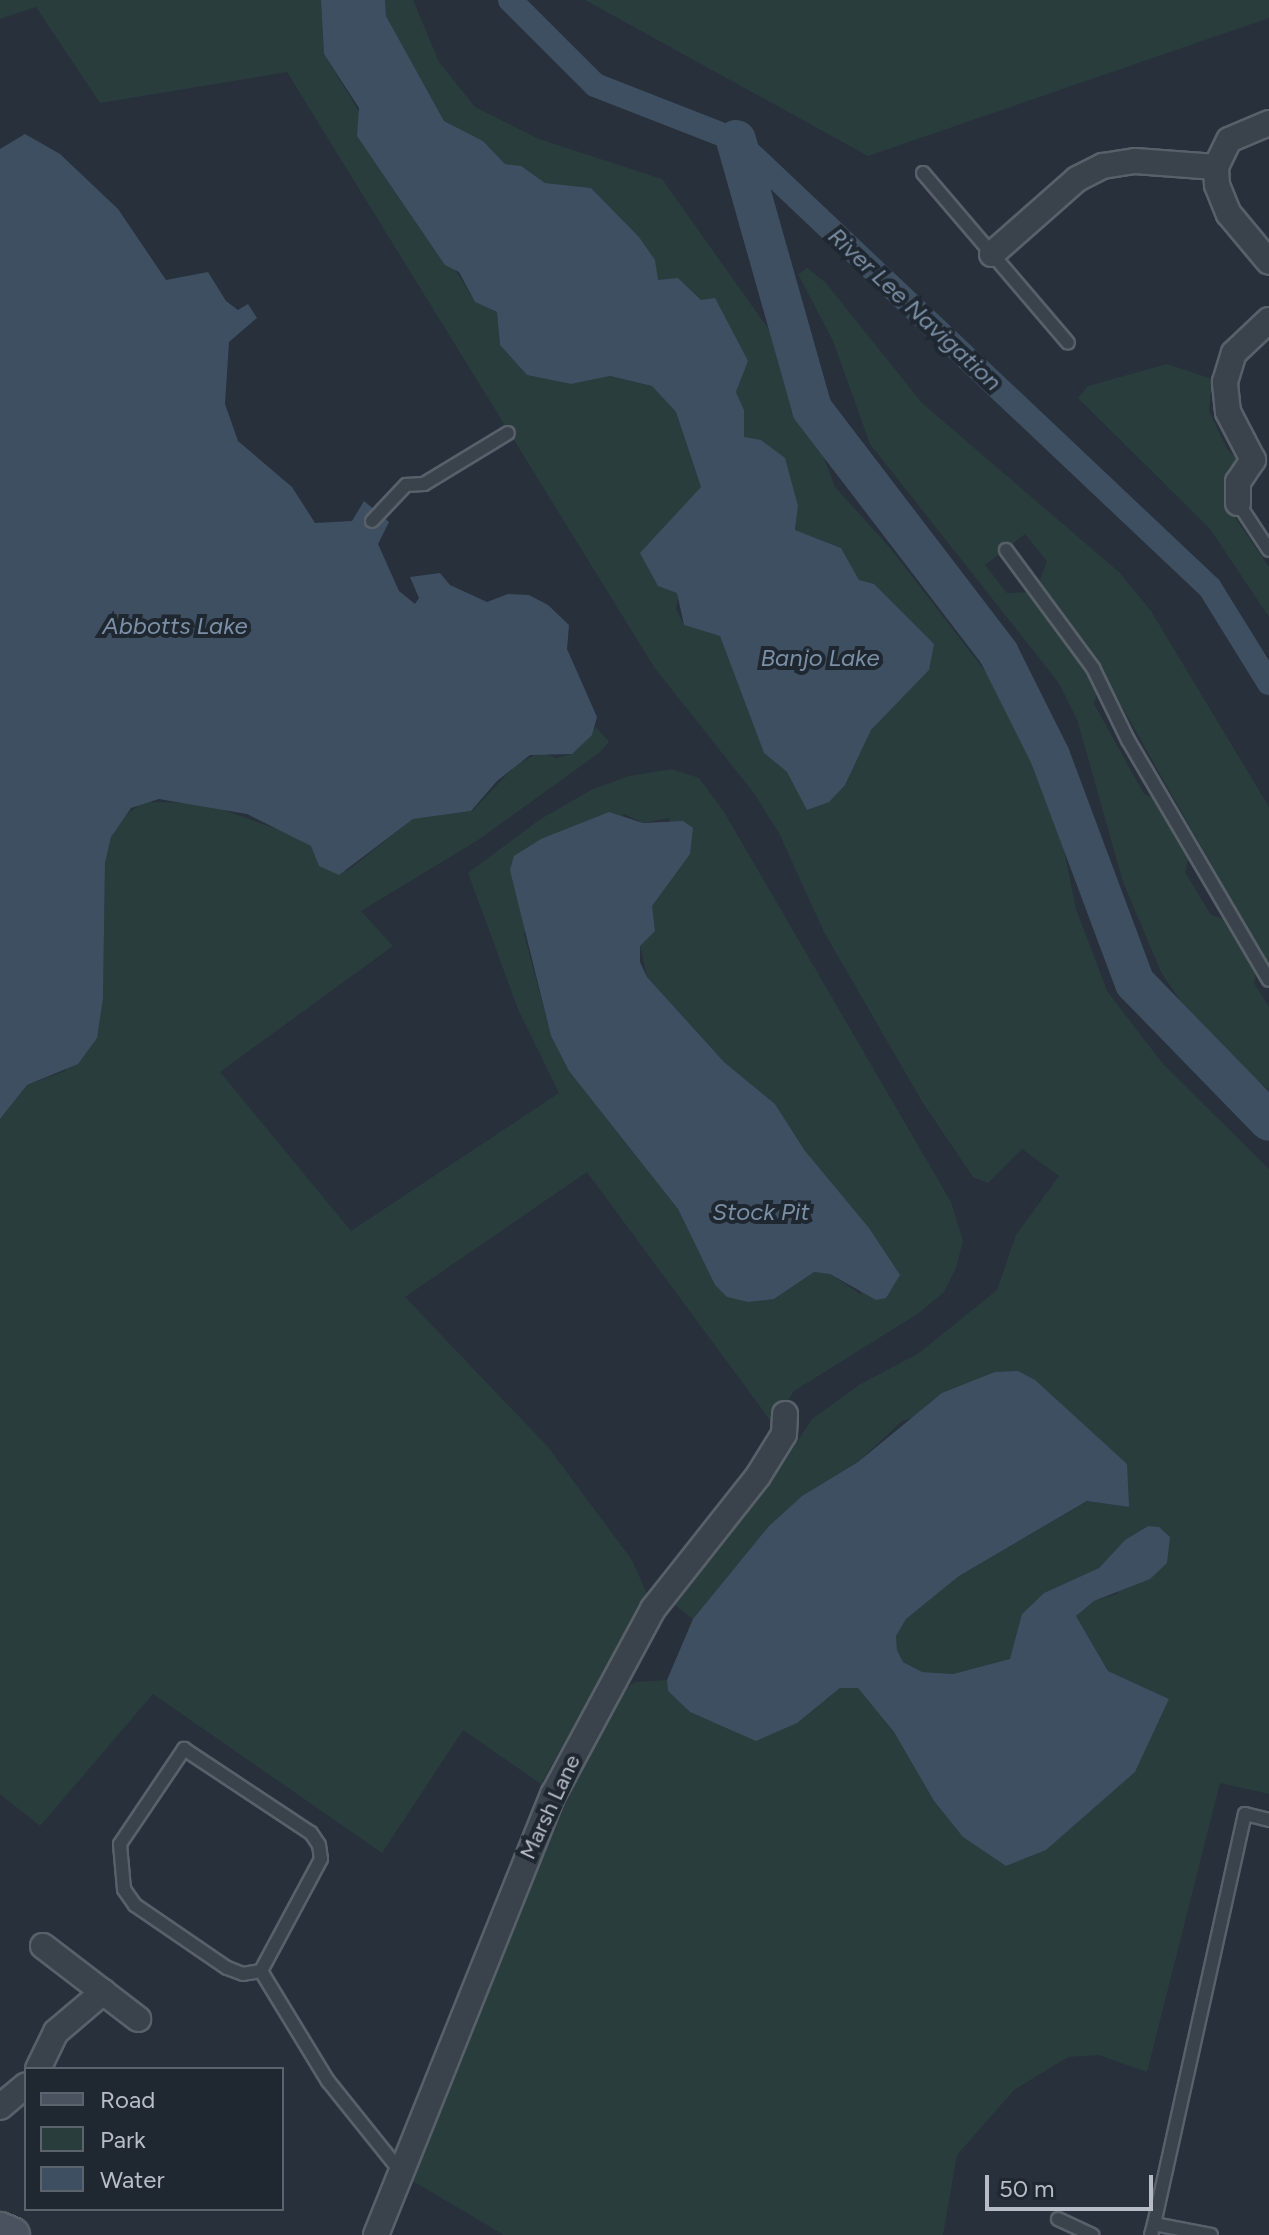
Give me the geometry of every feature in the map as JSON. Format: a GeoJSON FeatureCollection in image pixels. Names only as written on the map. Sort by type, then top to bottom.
{"type":"FeatureCollection","features":[{"type":"Feature","properties":{"kind":"main road"},"geometry":{"type":"LineString","coordinates":[[0,2230],[12,2235]]}},
{"type":"Feature","properties":{"kind":"street"},"geometry":{"type":"LineString","coordinates":[[1269,123],[1229,140],[1216,167],[1217,185],[1229,214],[1269,262]]}},
{"type":"Feature","properties":{"kind":"street"},"geometry":{"type":"LineString","coordinates":[[992,254],[1077,179],[1103,166],[1135,161],[1216,167]]}},
{"type":"Feature","properties":{"kind":"street"},"geometry":{"type":"LineString","coordinates":[[1238,503],[1238,482],[1253,460],[1228,412],[1225,382],[1234,353],[1269,320]]}},
{"type":"Feature","properties":{"kind":"street","name":"Marsh Lane"},"geometry":{"type":"LineString","coordinates":[[376,2235],[554,1793],[653,1609],[758,1476],[784,1434],[785,1414]]}},
{"type":"Feature","properties":{"kind":"street"},"geometry":{"type":"LineString","coordinates":[[43,1946],[138,2019]]}},
{"type":"Feature","properties":{"kind":"street"},"geometry":{"type":"LineString","coordinates":[[39,2067],[56,2032],[103,1992]]}},
{"type":"Feature","properties":{"kind":"street"},"geometry":{"type":"LineString","coordinates":[[0,2107],[24,2087]]}},
{"type":"Feature","properties":{"kind":"lane"},"geometry":{"type":"LineString","coordinates":[[923,173],[1068,343]]}},
{"type":"Feature","properties":{"kind":"lane"},"geometry":{"type":"LineString","coordinates":[[372,521],[406,485],[424,484],[508,433]]}},
{"type":"Feature","properties":{"kind":"lane"},"geometry":{"type":"LineString","coordinates":[[1238,503],[1269,550]]}},
{"type":"Feature","properties":{"kind":"lane"},"geometry":{"type":"LineString","coordinates":[[1006,550],[1093,668],[1128,740],[1269,980]]}},
{"type":"Feature","properties":{"kind":"lane"},"geometry":{"type":"LineString","coordinates":[[184,1749],[311,1833],[319,1845],[321,1859],[261,1971],[243,1974],[227,1968],[135,1905],[124,1889],[120,1844],[184,1749]]}},
{"type":"Feature","properties":{"kind":"lane"},"geometry":{"type":"LineString","coordinates":[[1211,2235],[1152,2230],[1245,1814],[1269,1820]]}},
{"type":"Feature","properties":{"kind":"lane"},"geometry":{"type":"LineString","coordinates":[[261,1971],[328,2081],[401,2172]]}},
{"type":"Feature","properties":{"kind":"lane"},"geometry":{"type":"LineString","coordinates":[[1058,2219],[1093,2235]]}},
{"type":"Feature","properties":{"kind":"green space"},"geometry":{"type":"Polygon","coordinates":[[[0,0],[321,0],[324,54],[475,302],[497,312],[500,345],[527,375],[571,384],[609,376],[652,386],[676,412],[701,487],[676,609],[684,625],[720,636],[764,753],[787,772],[808,810],[845,785],[871,730],[929,670],[859,580],[841,548],[795,530],[798,506],[744,437],[744,410],[736,392],[748,361],[701,300],[678,278],[657,281],[655,260],[639,237],[591,188],[545,183],[521,167],[505,164],[483,141],[444,121],[386,16],[385,0],[413,0],[439,62],[475,107],[539,139],[662,179],[782,348],[835,487],[891,549],[1029,728],[1050,781],[1076,909],[1107,991],[1163,1064],[1269,1169],[1269,1794],[1220,1783],[1147,2072],[1099,2055],[1068,2057],[1014,2090],[957,2155],[943,2235],[504,2235],[411,2180],[579,1771],[620,1692],[635,1682],[667,1680],[668,1691],[690,1712],[712,1722],[826,1700],[840,1688],[858,1688],[894,1732],[934,1801],[963,1837],[1006,1866],[1046,1850],[1135,1772],[1169,1699],[1108,1671],[1076,1616],[1094,1601],[1117,1594],[1159,1527],[1147,1526],[1125,1540],[1099,1568],[1044,1593],[1022,1614],[1011,1659],[952,1674],[922,1672],[903,1662],[897,1650],[896,1636],[906,1619],[959,1576],[1088,1501],[1128,1507],[1067,1413],[1035,1380],[902,1421],[858,1462],[802,1496],[769,1526],[693,1619],[671,1602],[784,1462],[812,1419],[859,1385],[919,1353],[997,1290],[1016,1235],[1059,1176],[1022,1149],[988,1183],[973,1177],[923,1103],[824,932],[779,833],[753,792],[654,667],[287,72],[100,103],[36,7],[0,19],[0,0]]]}},
{"type":"Feature","properties":{"kind":"green space"},"geometry":{"type":"Polygon","coordinates":[[[585,0],[1269,0],[1269,18],[868,156],[585,0]]]}},
{"type":"Feature","properties":{"kind":"green space"},"geometry":{"type":"Polygon","coordinates":[[[807,268],[825,282],[922,403],[1120,573],[1151,611],[1269,807],[1269,967],[1103,673],[1039,583],[1047,561],[1025,534],[985,565],[1007,593],[1031,592],[1079,657],[1098,689],[1094,704],[1144,794],[1156,799],[1189,857],[1185,872],[1211,915],[1225,919],[1256,970],[1254,983],[1269,1007],[1269,1090],[1202,1033],[1161,972],[1123,882],[1077,719],[1058,682],[870,444],[833,341],[798,274],[807,268]]]}},
{"type":"Feature","properties":{"kind":"green space"},"geometry":{"type":"Polygon","coordinates":[[[1167,364],[1212,379],[1209,411],[1227,449],[1238,460],[1224,485],[1225,503],[1269,567],[1269,617],[1210,529],[1078,398],[1088,386],[1167,364]]]}},
{"type":"Feature","properties":{"kind":"green space"},"geometry":{"type":"Polygon","coordinates":[[[596,727],[609,742],[599,753],[478,840],[361,911],[393,946],[220,1072],[351,1231],[559,1093],[518,1009],[468,873],[539,820],[591,790],[629,776],[672,769],[699,778],[724,812],[951,1202],[963,1241],[956,1268],[944,1292],[919,1313],[794,1391],[773,1424],[587,1172],[405,1297],[548,1447],[632,1560],[647,1594],[541,1784],[463,1730],[382,1853],[153,1694],[40,1826],[0,1794],[0,1119],[27,1085],[65,1071],[103,998],[105,863],[111,837],[121,819],[143,802],[204,803],[285,832],[311,846],[316,858],[347,871],[413,819],[472,811],[516,765],[540,752],[556,758],[572,754],[596,727]],[[624,814],[524,933],[551,1036],[569,1071],[678,1209],[715,1285],[727,1297],[748,1302],[774,1299],[814,1272],[830,1274],[862,1295],[805,1151],[775,1104],[724,1062],[647,977],[640,946],[655,931],[651,906],[666,884],[669,818],[643,823],[624,814]]]}},
{"type":"Feature","properties":{"kind":"water","name":"Banjo Lake"},"geometry":{"type":"Polygon","coordinates":[[[321,0],[385,0],[386,16],[444,121],[483,141],[505,164],[521,166],[545,183],[591,188],[639,237],[655,260],[658,280],[678,278],[701,300],[715,298],[748,361],[736,392],[744,410],[744,437],[761,440],[785,458],[798,506],[795,530],[841,548],[859,580],[874,584],[934,644],[929,670],[871,730],[845,785],[829,802],[807,810],[787,772],[764,753],[720,636],[684,625],[677,593],[658,586],[640,553],[701,487],[676,412],[652,386],[610,376],[571,384],[527,375],[500,345],[497,312],[475,302],[459,272],[445,265],[357,136],[359,108],[324,54],[321,0]]]}},
{"type":"Feature","properties":{"kind":"water","name":"Abbotts Lake"},"geometry":{"type":"Polygon","coordinates":[[[25,134],[60,154],[118,209],[166,280],[208,272],[226,301],[238,310],[248,304],[257,318],[229,342],[225,404],[238,441],[292,487],[315,523],[352,521],[364,501],[389,522],[378,544],[399,591],[415,604],[419,598],[410,577],[440,573],[450,585],[487,602],[508,594],[529,595],[548,605],[569,625],[567,649],[597,717],[592,735],[572,754],[530,755],[497,781],[471,811],[413,819],[339,875],[319,866],[311,846],[247,814],[159,799],[131,808],[111,837],[105,863],[103,998],[97,1038],[78,1064],[27,1085],[0,1119],[0,149],[25,134]]]}},
{"type":"Feature","properties":{"kind":"water","name":"Stock Pit"},"geometry":{"type":"Polygon","coordinates":[[[609,812],[643,823],[683,821],[693,828],[690,854],[652,906],[655,931],[640,946],[640,962],[647,977],[724,1062],[775,1104],[805,1151],[869,1228],[900,1275],[886,1298],[876,1300],[830,1274],[814,1272],[774,1299],[748,1302],[727,1297],[715,1285],[678,1209],[569,1071],[551,1036],[510,870],[514,856],[541,839],[609,812]]]}},
{"type":"Feature","properties":{"kind":"water"},"geometry":{"type":"Polygon","coordinates":[[[1018,1371],[1035,1380],[1127,1464],[1129,1507],[1087,1501],[959,1576],[906,1619],[896,1636],[897,1650],[903,1662],[922,1672],[953,1674],[1010,1659],[1022,1614],[1044,1593],[1099,1568],[1125,1540],[1148,1526],[1159,1527],[1170,1537],[1167,1563],[1150,1579],[1094,1601],[1076,1616],[1108,1671],[1169,1699],[1135,1772],[1046,1850],[1006,1866],[963,1837],[934,1801],[894,1732],[858,1688],[840,1688],[797,1723],[756,1741],[690,1712],[668,1691],[667,1680],[693,1619],[769,1526],[802,1496],[858,1462],[942,1393],[995,1372],[1018,1371]]]}},
{"type":"Feature","properties":{"kind":"waterway","name":"River Lee Navigation"},"geometry":{"type":"LineString","coordinates":[[510,0],[595,85],[736,140],[1210,588],[1269,683]]}},
{"type":"Feature","properties":{"kind":"waterway"},"geometry":{"type":"LineString","coordinates":[[736,140],[812,409],[999,654],[1050,756],[1135,983],[1269,1121]]}}]}
